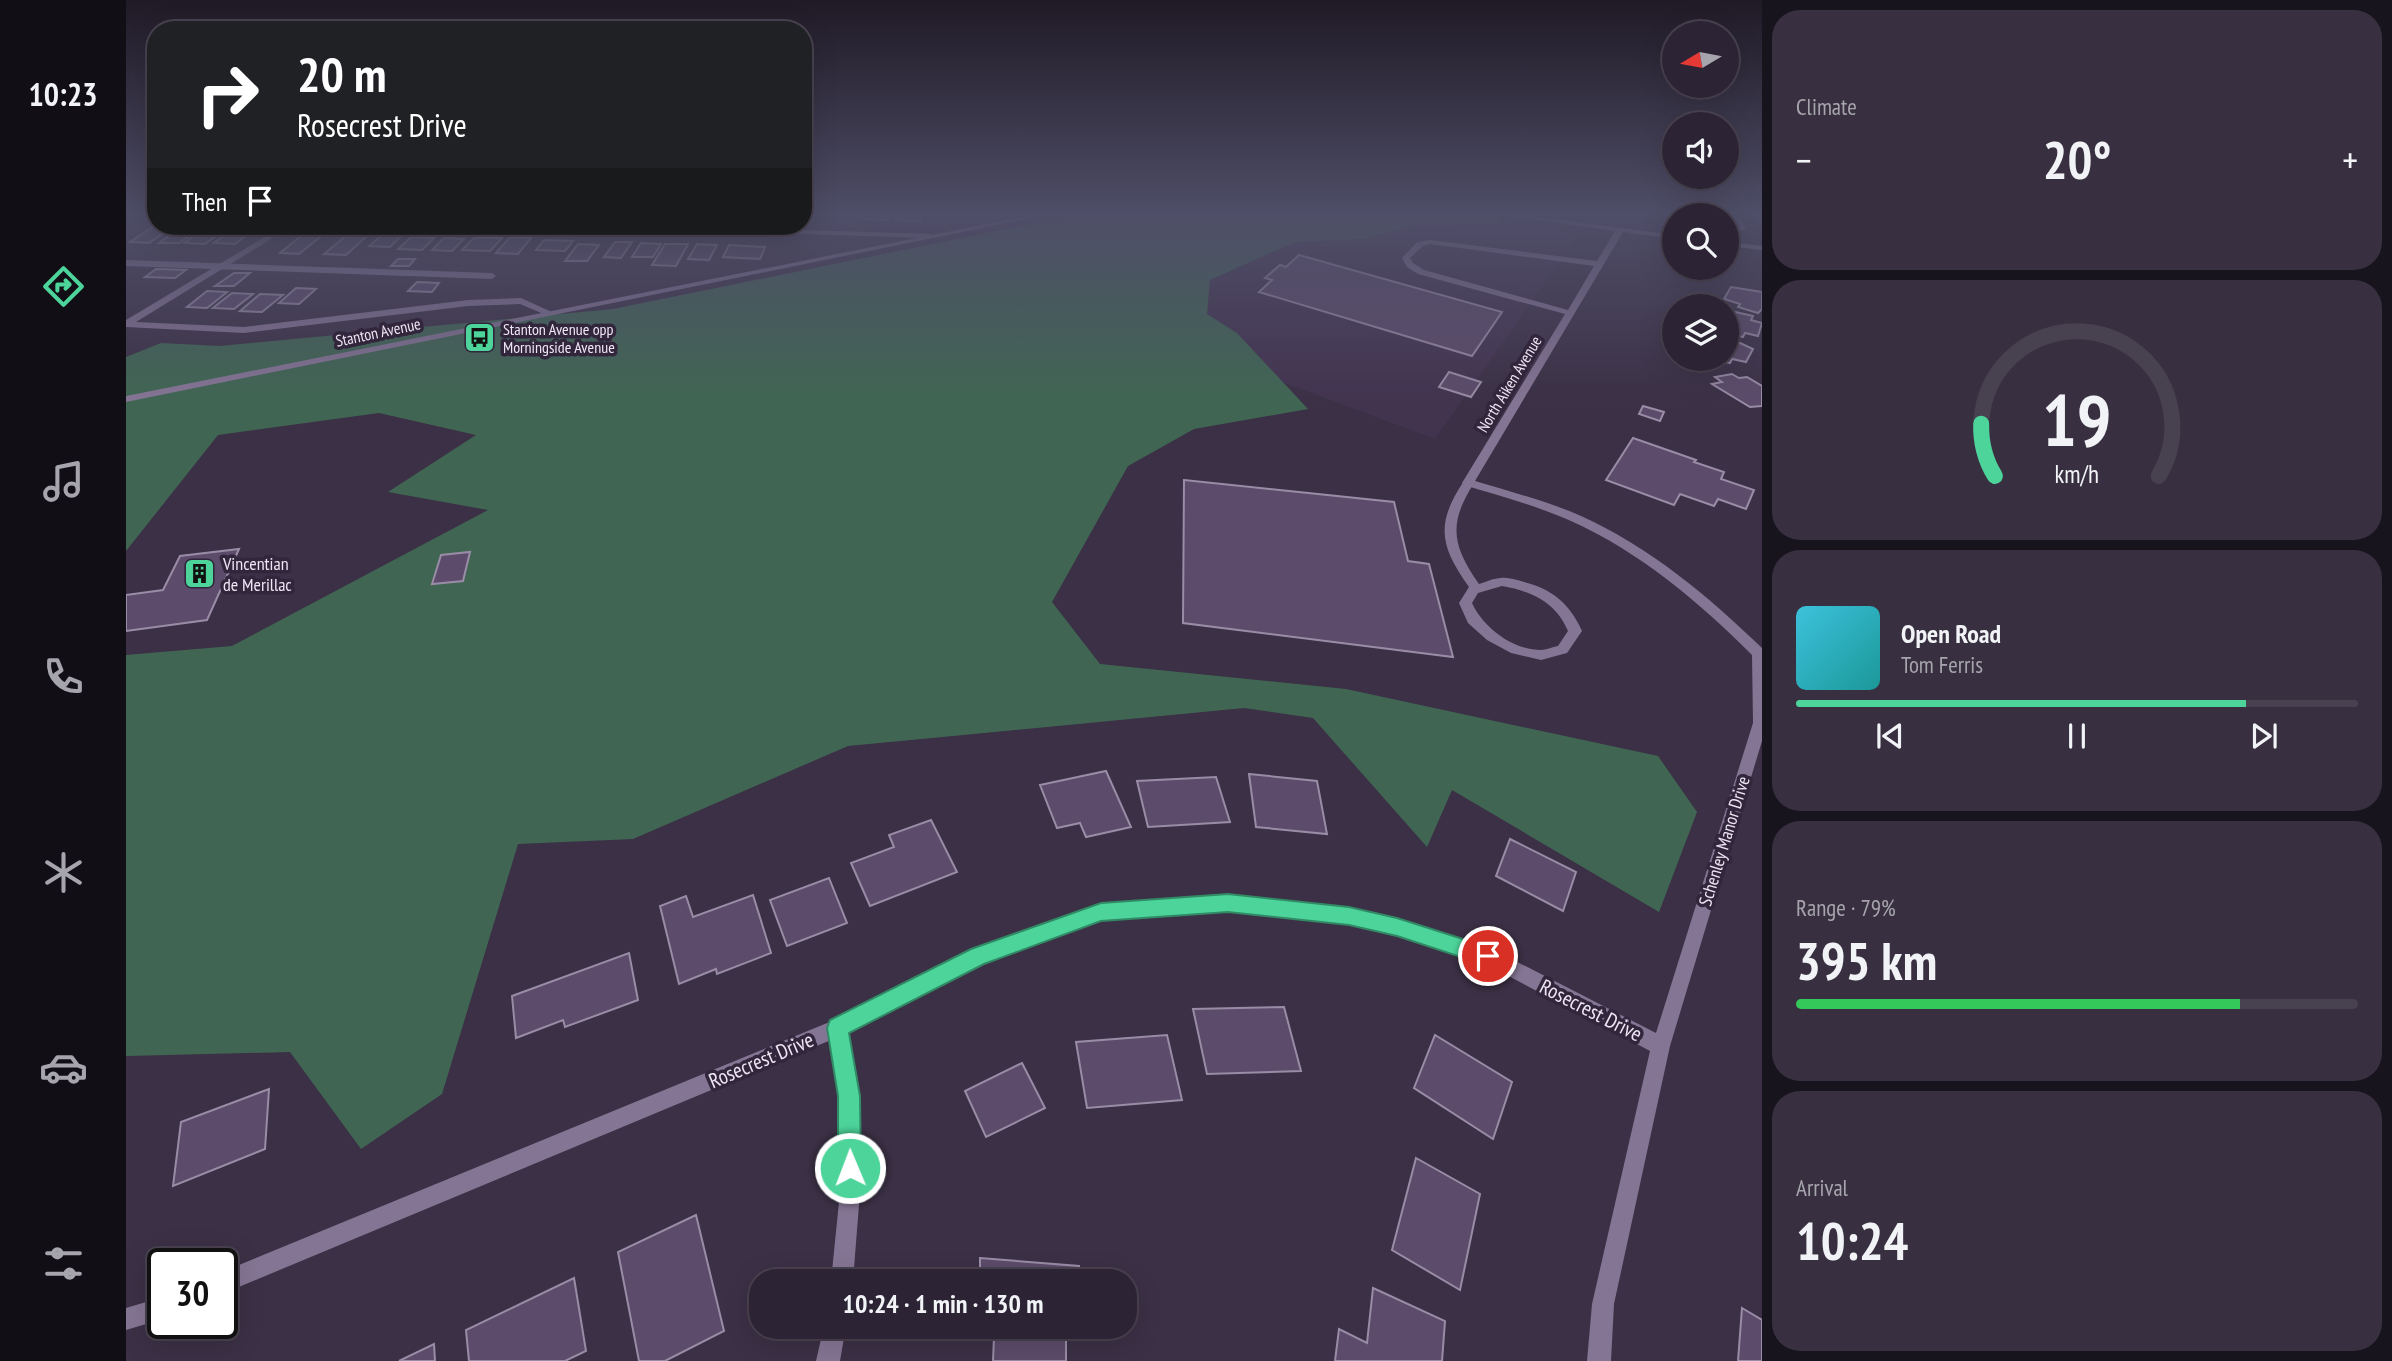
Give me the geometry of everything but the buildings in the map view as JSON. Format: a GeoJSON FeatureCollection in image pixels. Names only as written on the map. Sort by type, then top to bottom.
{"type":"FeatureCollection","features":[{"type":"Feature","properties":{"kind":"street"},"geometry":{"type":"LineString","coordinates":[[126,324],[202,278]]}},
{"type":"Feature","properties":{"kind":"street","name":"Stanton Avenue"},"geometry":{"type":"LineString","coordinates":[[126,399],[725,278]]}},
{"type":"Feature","properties":{"kind":"street"},"geometry":{"type":"LineString","coordinates":[[1441,278],[1570,313]]}},
{"type":"Feature","properties":{"kind":"street","name":"North Aiken Avenue"},"geometry":{"type":"LineString","coordinates":[[1475,587],[1459,566],[1448,538],[1455,502],[1591,278]]}},
{"type":"Feature","properties":{"kind":"street"},"geometry":{"type":"LineString","coordinates":[[126,324],[244,330],[468,303],[508,301],[521,301],[549,313]]}},
{"type":"Feature","properties":{"kind":"street","name":"Schenley Manor Drive"},"geometry":{"type":"LineString","coordinates":[[1468,483],[1580,520],[1646,558],[1721,615],[1761,653],[1760,723],[1661,1046],[1603,1304],[1599,1361]]}},
{"type":"Feature","properties":{"kind":"street"},"geometry":{"type":"LineString","coordinates":[[1486,583],[1518,584],[1550,598],[1571,620],[1575,631],[1572,641],[1563,649],[1549,653],[1532,653],[1495,640],[1480,630],[1470,618],[1466,606],[1467,595],[1475,587],[1486,583]]}},
{"type":"Feature","properties":{"kind":"street","name":"Rosecrest Drive"},"geometry":{"type":"LineString","coordinates":[[238,1276],[838,1028],[978,956],[1101,912],[1228,903],[1349,916],[1397,927],[1488,956],[1661,1046]]}},
{"type":"Feature","properties":{"kind":"street"},"geometry":{"type":"LineString","coordinates":[[838,1028],[849,1096],[850,1192],[843,1269]]}},
{"type":"Feature","properties":{"kind":"street"},"geometry":{"type":"LineString","coordinates":[[126,1320],[147,1313]]}},
{"type":"Feature","properties":{"kind":"street"},"geometry":{"type":"LineString","coordinates":[[828,1361],[832,1339]]}},
{"type":"Feature","properties":{"kind":"shaded area"},"geometry":{"type":"Polygon","coordinates":[[[1216,278],[1548,278],[1435,439],[1282,382],[1237,333],[1207,314],[1210,280],[1216,278]]]}},
{"type":"Feature","properties":{"kind":"green space"},"geometry":{"type":"Polygon","coordinates":[[[768,278],[1216,278],[1210,280],[1207,314],[1237,333],[1308,409],[1194,429],[1128,466],[1052,602],[1100,664],[1346,689],[1658,756],[1697,812],[1659,912],[1452,790],[1427,847],[1313,718],[1244,708],[848,746],[633,839],[518,844],[442,1094],[361,1149],[290,1052],[126,1056],[126,655],[232,646],[488,510],[388,492],[476,435],[379,413],[218,435],[126,551],[126,357],[161,343],[220,346],[613,309],[768,278]]]}},
{"type":"Feature","properties":{"kind":"place","name":"Stanton Avenue opp Morningside Avenue"},"geometry":{"type":"Point","coordinates":[480,338]}},
{"type":"Feature","properties":{"kind":"place","name":"Vincentian de Merillac"},"geometry":{"type":"Point","coordinates":[200,573]}},
{"type":"Feature","properties":{"kind":"route"},"geometry":{"type":"LineString","coordinates":[[850,1168],[849,1096],[838,1028],[978,956],[1101,912],[1228,903],[1349,916],[1397,927],[1488,956]]}}]}
